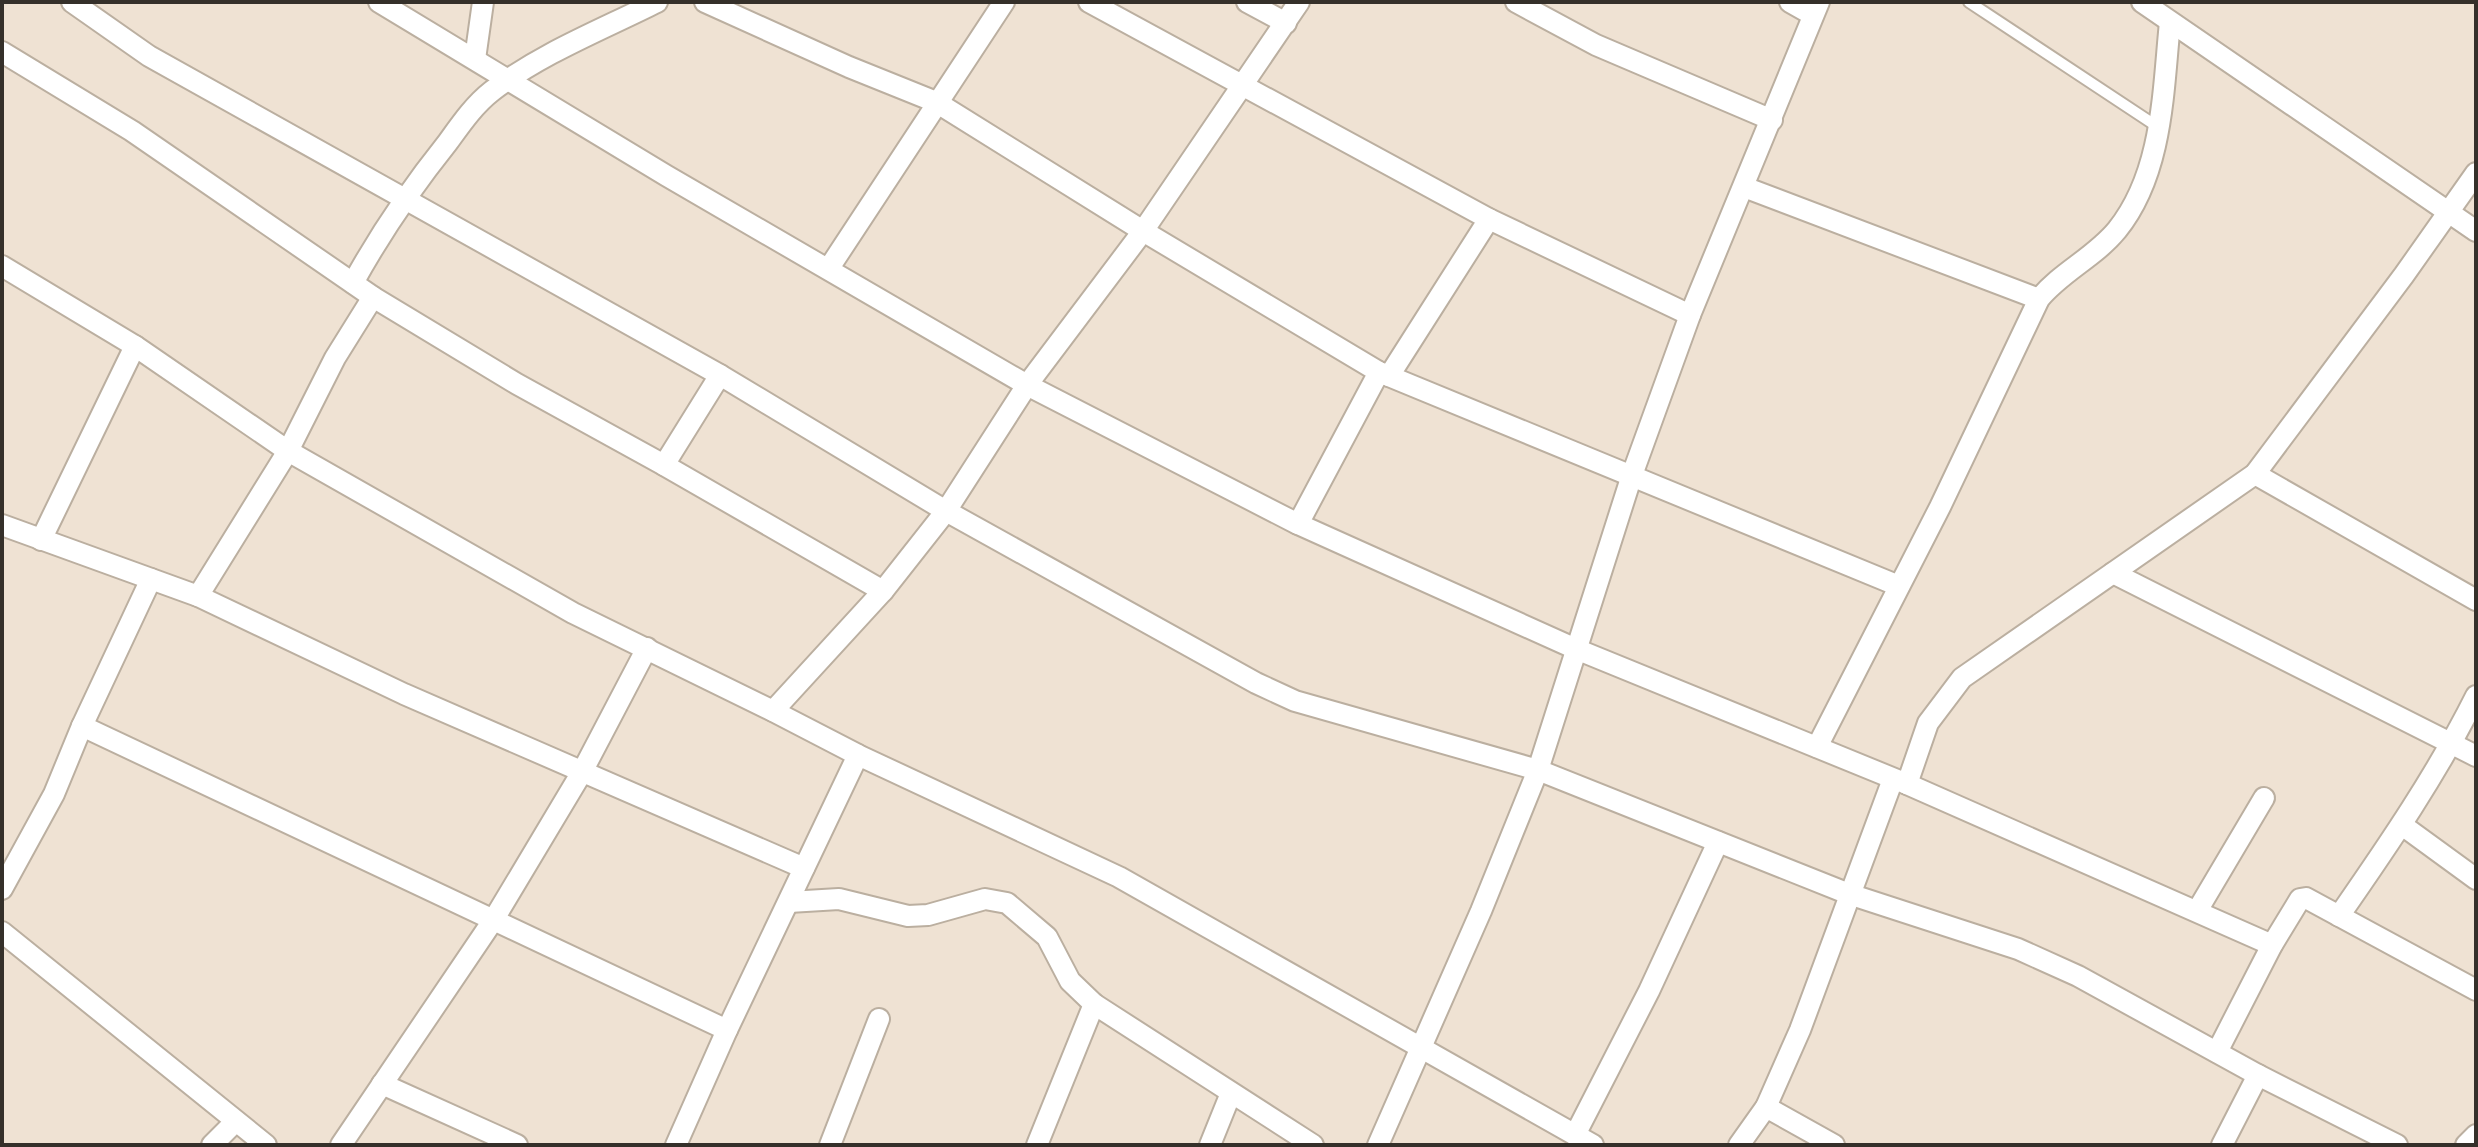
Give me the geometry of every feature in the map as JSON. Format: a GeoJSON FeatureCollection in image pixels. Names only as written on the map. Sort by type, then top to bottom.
{"type":"FeatureCollection","features":[{"type":"Feature","properties":{"kind":"street"},"geometry":{"type":"LineString","coordinates":[[72,2],[149,56],[720,375],[946,511],[1256,683],[1295,701],[1538,770],[1849,894],[1891,905],[2018,949],[2078,976],[2363,1137],[2397,1145]]}},
{"type":"Feature","properties":{"kind":"street"},"geometry":{"type":"LineString","coordinates":[[379,2],[667,176],[1027,385],[1298,524],[1576,649],[1900,781],[2272,945]]}},
{"type":"Feature","properties":{"kind":"street"},"geometry":{"type":"LineString","coordinates":[[475,59],[483,2]]}},
{"type":"Feature","properties":{"kind":"street"},"geometry":{"type":"LineString","coordinates":[[353,283],[403,198],[466,117],[488,94],[542,58],[657,2]]}},
{"type":"Feature","properties":{"kind":"street"},"geometry":{"type":"LineString","coordinates":[[705,2],[849,67],[936,102],[1143,231],[1384,374],[1899,586]]}},
{"type":"Feature","properties":{"kind":"street"},"geometry":{"type":"LineString","coordinates":[[829,268],[1004,2]]}},
{"type":"Feature","properties":{"kind":"street"},"geometry":{"type":"LineString","coordinates":[[1089,2],[1489,219],[1690,315]]}},
{"type":"Feature","properties":{"kind":"street"},"geometry":{"type":"LineString","coordinates":[[1247,2],[1286,23]]}},
{"type":"Feature","properties":{"kind":"street"},"geometry":{"type":"LineString","coordinates":[[773,711],[883,591],[946,511],[1027,385],[1143,231],[1299,2]]}},
{"type":"Feature","properties":{"kind":"street"},"geometry":{"type":"LineString","coordinates":[[1516,2],[1596,45],[1772,120]]}},
{"type":"Feature","properties":{"kind":"street"},"geometry":{"type":"LineString","coordinates":[[1378,1145],[1481,911],[1538,770],[1632,475],[1690,315],[1816,8],[1790,2]]}},
{"type":"Feature","properties":{"kind":"street"},"geometry":{"type":"LineString","coordinates":[[2142,2],[2476,231]]}},
{"type":"Feature","properties":{"kind":"street"},"geometry":{"type":"LineString","coordinates":[[1817,747],[2039,299],[2050,286],[2116,231],[2136,203],[2158,127],[2170,22]]}},
{"type":"Feature","properties":{"kind":"street"},"geometry":{"type":"LineString","coordinates":[[2,52],[132,131],[373,297],[517,384],[883,591]]}},
{"type":"Feature","properties":{"kind":"street"},"geometry":{"type":"LineString","coordinates":[[1739,1145],[1766,1107],[1800,1030],[1849,894],[1900,781],[1928,723],[1962,678],[2255,474],[2450,213],[2476,173]]}},
{"type":"Feature","properties":{"kind":"street"},"geometry":{"type":"LineString","coordinates":[[1744,187],[2039,299]]}},
{"type":"Feature","properties":{"kind":"street"},"geometry":{"type":"LineString","coordinates":[[1298,524],[1384,374],[1489,219]]}},
{"type":"Feature","properties":{"kind":"street"},"geometry":{"type":"LineString","coordinates":[[2,266],[135,346],[288,451],[573,613],[858,755],[1119,877],[1584,1140],[1718,842]]}},
{"type":"Feature","properties":{"kind":"street"},"geometry":{"type":"LineString","coordinates":[[198,596],[288,451],[335,358],[373,297]]}},
{"type":"Feature","properties":{"kind":"street"},"geometry":{"type":"LineString","coordinates":[[41,540],[135,346]]}},
{"type":"Feature","properties":{"kind":"street"},"geometry":{"type":"LineString","coordinates":[[664,465],[720,375]]}},
{"type":"Feature","properties":{"kind":"street"},"geometry":{"type":"LineString","coordinates":[[2255,474],[2476,600]]}},
{"type":"Feature","properties":{"kind":"street"},"geometry":{"type":"LineString","coordinates":[[2,525],[198,596],[404,694],[804,868]]}},
{"type":"Feature","properties":{"kind":"street"},"geometry":{"type":"LineString","coordinates":[[2113,573],[2476,756]]}},
{"type":"Feature","properties":{"kind":"street"},"geometry":{"type":"LineString","coordinates":[[2,889],[54,794],[82,726],[151,579]]}},
{"type":"Feature","properties":{"kind":"street"},"geometry":{"type":"LineString","coordinates":[[341,1145],[494,919],[582,772],[647,648]]}},
{"type":"Feature","properties":{"kind":"street"},"geometry":{"type":"LineString","coordinates":[[2339,916],[2402,825],[2452,744],[2476,696]]}},
{"type":"Feature","properties":{"kind":"street"},"geometry":{"type":"LineString","coordinates":[[82,726],[727,1030]]}},
{"type":"Feature","properties":{"kind":"street"},"geometry":{"type":"LineString","coordinates":[[676,1145],[727,1030],[858,755]]}},
{"type":"Feature","properties":{"kind":"street"},"geometry":{"type":"LineString","coordinates":[[2197,911],[2264,798]]}},
{"type":"Feature","properties":{"kind":"street"},"geometry":{"type":"LineString","coordinates":[[2402,825],[2476,879]]}},
{"type":"Feature","properties":{"kind":"street"},"geometry":{"type":"LineString","coordinates":[[2217,1052],[2272,945],[2300,899],[2306,898],[2476,990]]}},
{"type":"Feature","properties":{"kind":"street"},"geometry":{"type":"LineString","coordinates":[[789,902],[839,899],[908,916],[928,915],[985,899],[1007,903],[1047,937],[1070,981],[1094,1004],[1313,1145]]}},
{"type":"Feature","properties":{"kind":"street"},"geometry":{"type":"LineString","coordinates":[[2,932],[266,1145]]}},
{"type":"Feature","properties":{"kind":"street"},"geometry":{"type":"LineString","coordinates":[[1037,1145],[1094,1004]]}},
{"type":"Feature","properties":{"kind":"street"},"geometry":{"type":"LineString","coordinates":[[830,1145],[879,1019]]}},
{"type":"Feature","properties":{"kind":"street"},"geometry":{"type":"LineString","coordinates":[[2222,1145],[2258,1075]]}},
{"type":"Feature","properties":{"kind":"street"},"geometry":{"type":"LineString","coordinates":[[382,1084],[517,1145]]}},
{"type":"Feature","properties":{"kind":"street"},"geometry":{"type":"LineString","coordinates":[[1210,1145],[1231,1093]]}},
{"type":"Feature","properties":{"kind":"street"},"geometry":{"type":"LineString","coordinates":[[1766,1107],[1834,1145]]}},
{"type":"Feature","properties":{"kind":"street"},"geometry":{"type":"LineString","coordinates":[[212,1145],[235,1122]]}},
{"type":"Feature","properties":{"kind":"street"},"geometry":{"type":"LineString","coordinates":[[2466,1145],[2476,1135]]}},
{"type":"Feature","properties":{"kind":"lane"},"geometry":{"type":"LineString","coordinates":[[1969,2],[2158,127]]}}]}
